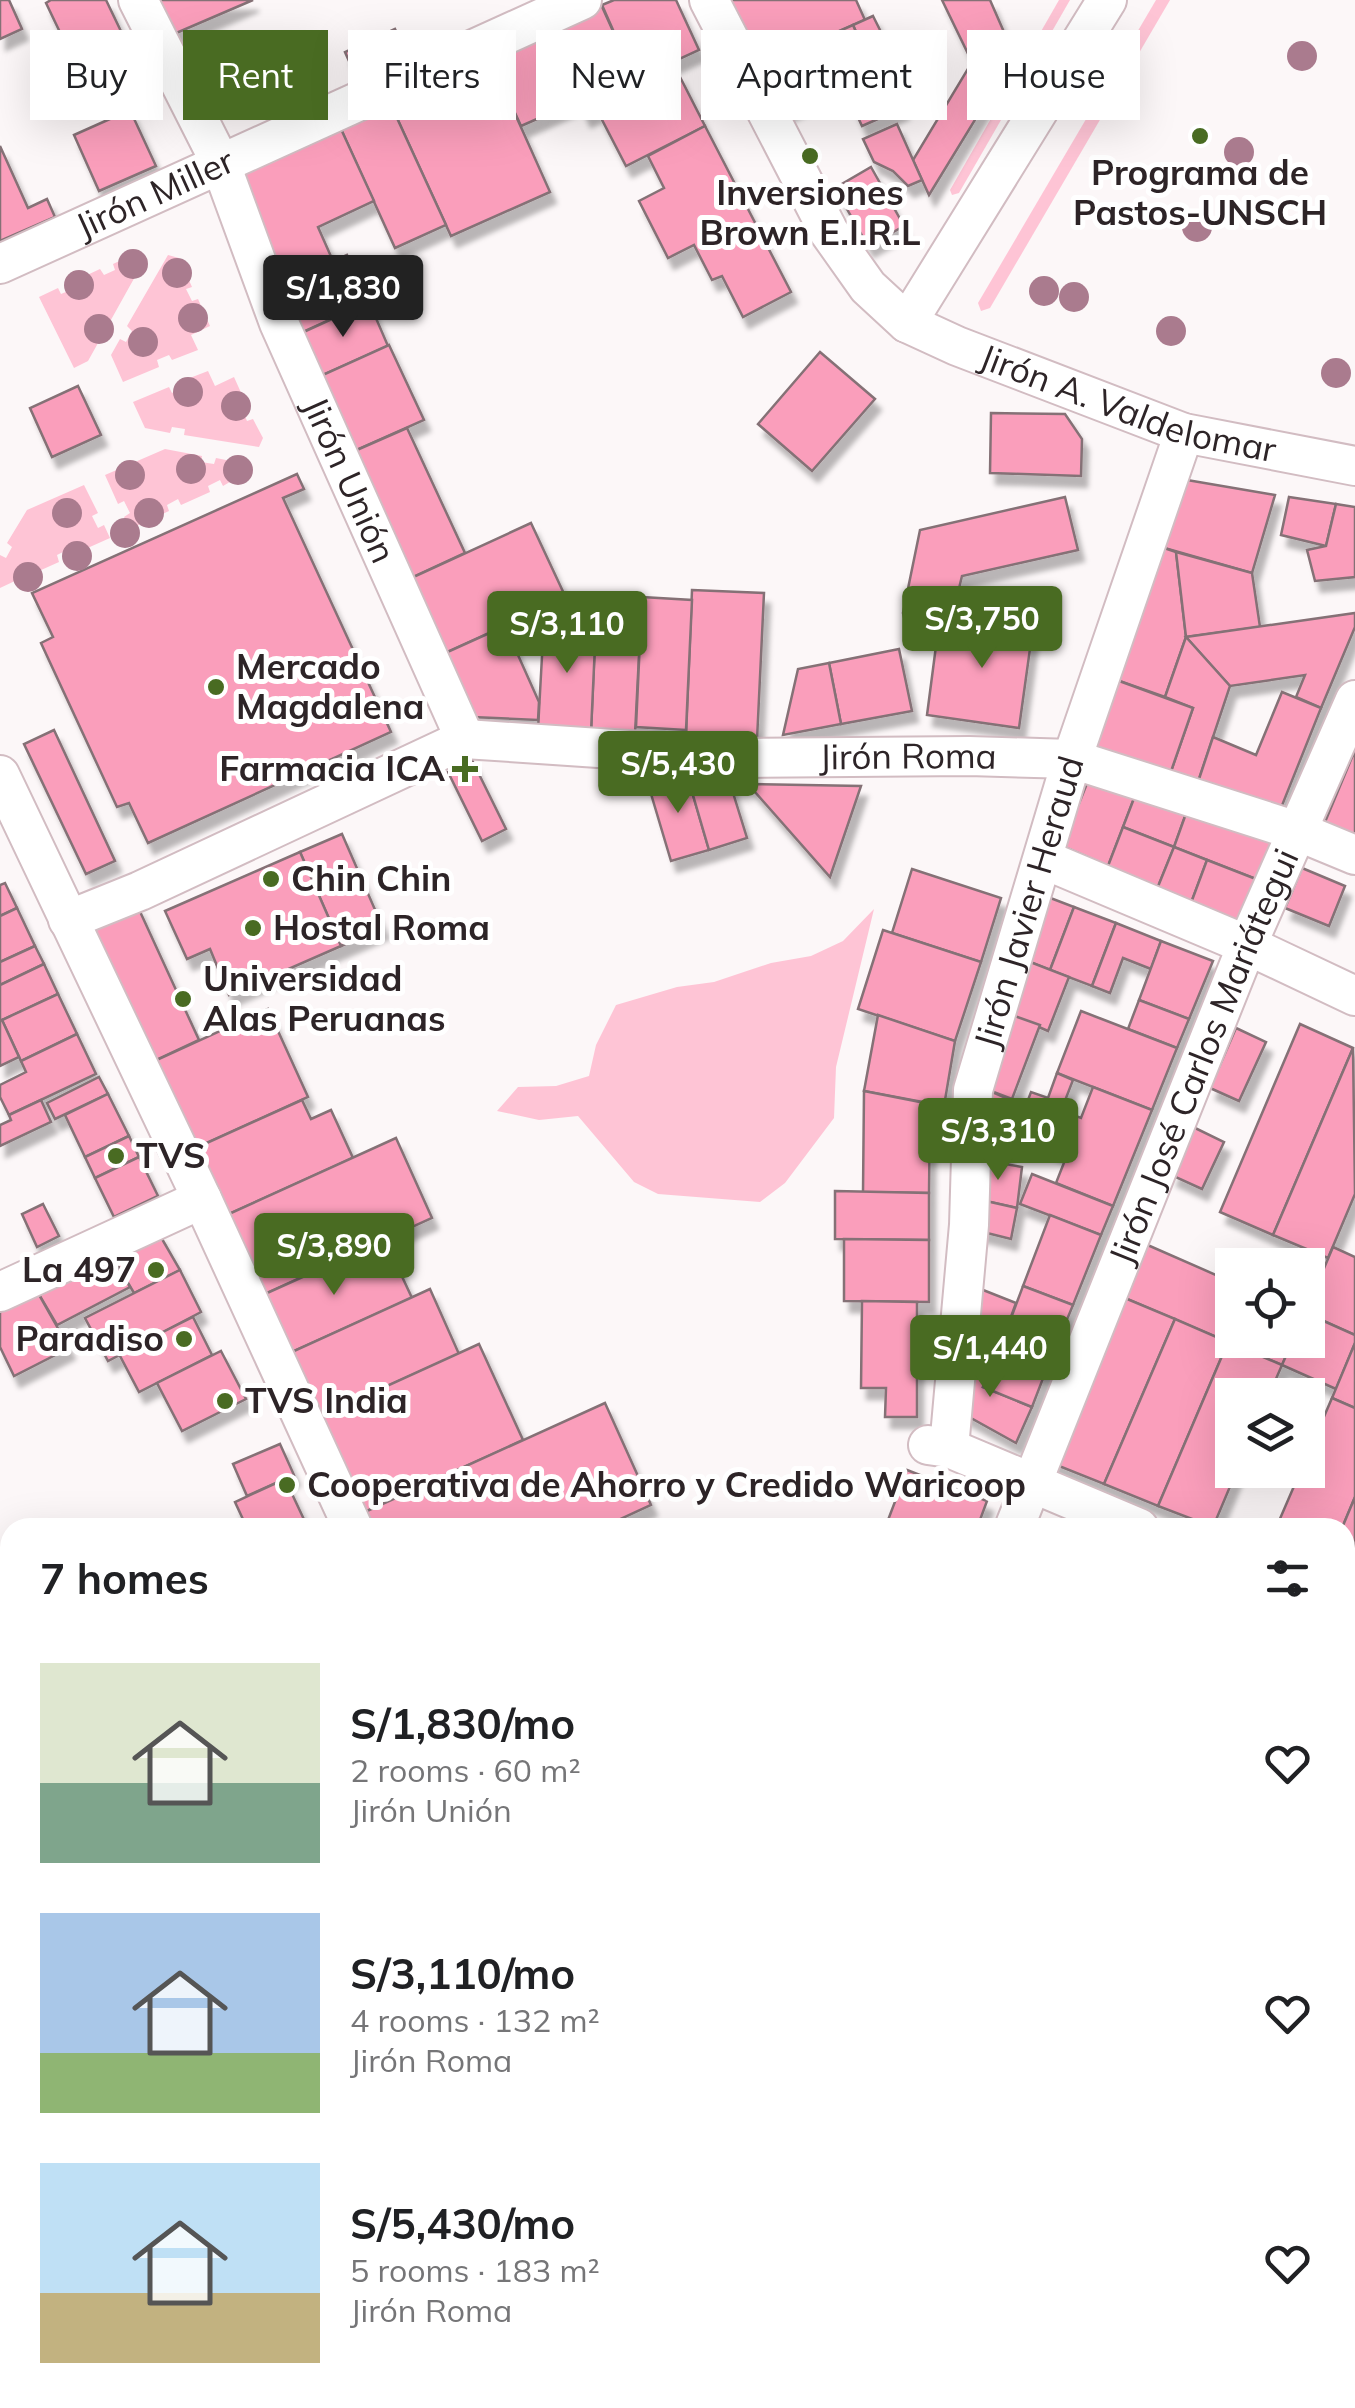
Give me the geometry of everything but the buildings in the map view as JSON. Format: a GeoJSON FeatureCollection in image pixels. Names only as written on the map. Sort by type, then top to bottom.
{"type":"FeatureCollection","features":[{"type":"Feature","properties":{"kind":"street","name":"Jirón Unión"},"geometry":{"type":"LineString","coordinates":[[138,0],[220,162],[280,323],[466,739]]}},
{"type":"Feature","properties":{"kind":"street","name":"Jirón Miller"},"geometry":{"type":"LineString","coordinates":[[0,264],[582,0]]}},
{"type":"Feature","properties":{"kind":"street","name":"Jirón A. Valdelomar"},"geometry":{"type":"LineString","coordinates":[[709,0],[829,232],[868,287],[907,324],[1184,433],[1355,466]]}},
{"type":"Feature","properties":{"kind":"street"},"geometry":{"type":"LineString","coordinates":[[907,324],[1107,0]]}},
{"type":"Feature","properties":{"kind":"street","name":"Jirón Javier Heraud"},"geometry":{"type":"LineString","coordinates":[[1030,1484],[936,1446],[969,1226],[974,1090],[1072,758],[1184,433]]}},
{"type":"Feature","properties":{"kind":"street","name":"Jirón José Carlos Mariátegui"},"geometry":{"type":"LineString","coordinates":[[1018,1518],[1247,946],[1355,700]]}},
{"type":"Feature","properties":{"kind":"street","name":"Jirón Roma"},"geometry":{"type":"LineString","coordinates":[[68,920],[140,891],[466,739],[746,758],[1072,758],[1297,831],[1355,856]]}},
{"type":"Feature","properties":{"kind":"street"},"geometry":{"type":"LineString","coordinates":[[0,775],[348,1518]]}},
{"type":"Feature","properties":{"kind":"street"},"geometry":{"type":"LineString","coordinates":[[1044,859],[1355,996]]}},
{"type":"Feature","properties":{"kind":"street"},"geometry":{"type":"LineString","coordinates":[[0,1292],[202,1199]]}},
{"type":"Feature","properties":{"kind":"street"},"geometry":{"type":"LineString","coordinates":[[1030,1484],[1114,1518]]}},
{"type":"Feature","properties":{"kind":"shaded area"},"geometry":{"type":"Polygon","coordinates":[[[1059,0],[1070,0],[1053,30],[1042,30],[1059,0]]]}},
{"type":"Feature","properties":{"kind":"shaded area"},"geometry":{"type":"Polygon","coordinates":[[[1156,0],[1170,0],[1140,51],[1138,30],[1156,0]]]}},
{"type":"Feature","properties":{"kind":"shaded area"},"geometry":{"type":"Polygon","coordinates":[[[990,120],[1001,120],[959,193],[952,195],[950,190],[990,120]]]}},
{"type":"Feature","properties":{"kind":"shaded area"},"geometry":{"type":"Polygon","coordinates":[[[1086,120],[1100,120],[990,308],[981,311],[978,303],[1086,120]]]}},
{"type":"Feature","properties":{"kind":"shaded area"},"geometry":{"type":"Polygon","coordinates":[[[168,255],[179,258],[192,287],[186,289],[192,301],[198,299],[210,326],[191,335],[198,350],[172,360],[169,355],[157,360],[159,367],[123,382],[111,355],[120,339],[126,342],[132,331],[127,326],[168,255]]]}},
{"type":"Feature","properties":{"kind":"shaded area"},"geometry":{"type":"Polygon","coordinates":[[[138,256],[141,266],[88,361],[74,368],[39,297],[58,288],[61,294],[73,289],[70,283],[100,269],[104,275],[115,270],[113,264],[138,256]]]}},
{"type":"Feature","properties":{"kind":"shaded area"},"geometry":{"type":"Polygon","coordinates":[[[208,371],[215,386],[234,377],[247,406],[242,409],[247,421],[253,419],[263,438],[259,447],[184,435],[185,429],[172,427],[170,433],[145,428],[133,402],[169,387],[172,393],[184,387],[182,381],[208,371]]]}},
{"type":"Feature","properties":{"kind":"shaded area"},"geometry":{"type":"Polygon","coordinates":[[[165,449],[202,456],[201,462],[214,464],[216,458],[246,464],[250,470],[223,486],[220,480],[208,486],[210,492],[181,505],[178,499],[167,505],[169,511],[130,529],[124,517],[130,513],[124,501],[118,504],[105,475],[165,449]]]}},
{"type":"Feature","properties":{"kind":"shaded area"},"geometry":{"type":"Polygon","coordinates":[[[84,485],[98,513],[92,516],[98,528],[104,525],[110,538],[72,555],[69,549],[57,555],[59,562],[30,575],[26,569],[15,575],[17,580],[0,588],[0,555],[6,558],[12,547],[7,543],[27,510],[84,485]]]}},
{"type":"Feature","properties":{"kind":"shaded area"},"geometry":{"type":"Polygon","coordinates":[[[874,909],[836,1067],[834,1118],[785,1183],[760,1202],[658,1194],[634,1182],[578,1116],[539,1120],[497,1111],[518,1087],[556,1086],[589,1076],[596,1045],[616,1005],[811,956],[843,941],[874,909]]]}},
{"type":"Feature","properties":{"kind":"place","name":"Programa de Pastos-UNSCH"},"geometry":{"type":"Point","coordinates":[1200,136]}},
{"type":"Feature","properties":{"kind":"place","name":"Inversiones Brown E.I.R.L"},"geometry":{"type":"Point","coordinates":[810,156]}},
{"type":"Feature","properties":{"kind":"place","name":"Mercado Magdalena"},"geometry":{"type":"Point","coordinates":[216,687]}},
{"type":"Feature","properties":{"kind":"place","name":"Farmacia ICA"},"geometry":{"type":"Point","coordinates":[465,769]}},
{"type":"Feature","properties":{"kind":"place","name":"Chin Chin"},"geometry":{"type":"Point","coordinates":[271,879]}},
{"type":"Feature","properties":{"kind":"place","name":"Hostal Roma"},"geometry":{"type":"Point","coordinates":[253,928]}},
{"type":"Feature","properties":{"kind":"place","name":"Universidad Alas Peruanas"},"geometry":{"type":"Point","coordinates":[183,999]}},
{"type":"Feature","properties":{"kind":"place","name":"TVS"},"geometry":{"type":"Point","coordinates":[116,1156]}},
{"type":"Feature","properties":{"kind":"place","name":"La 497"},"geometry":{"type":"Point","coordinates":[156,1270]}},
{"type":"Feature","properties":{"kind":"place","name":"Paradiso"},"geometry":{"type":"Point","coordinates":[184,1339]}},
{"type":"Feature","properties":{"kind":"place","name":"TVS India"},"geometry":{"type":"Point","coordinates":[225,1401]}},
{"type":"Feature","properties":{"kind":"place","name":"Cooperativa de Ahorro y Credido Waricoop"},"geometry":{"type":"Point","coordinates":[287,1485]}}]}
